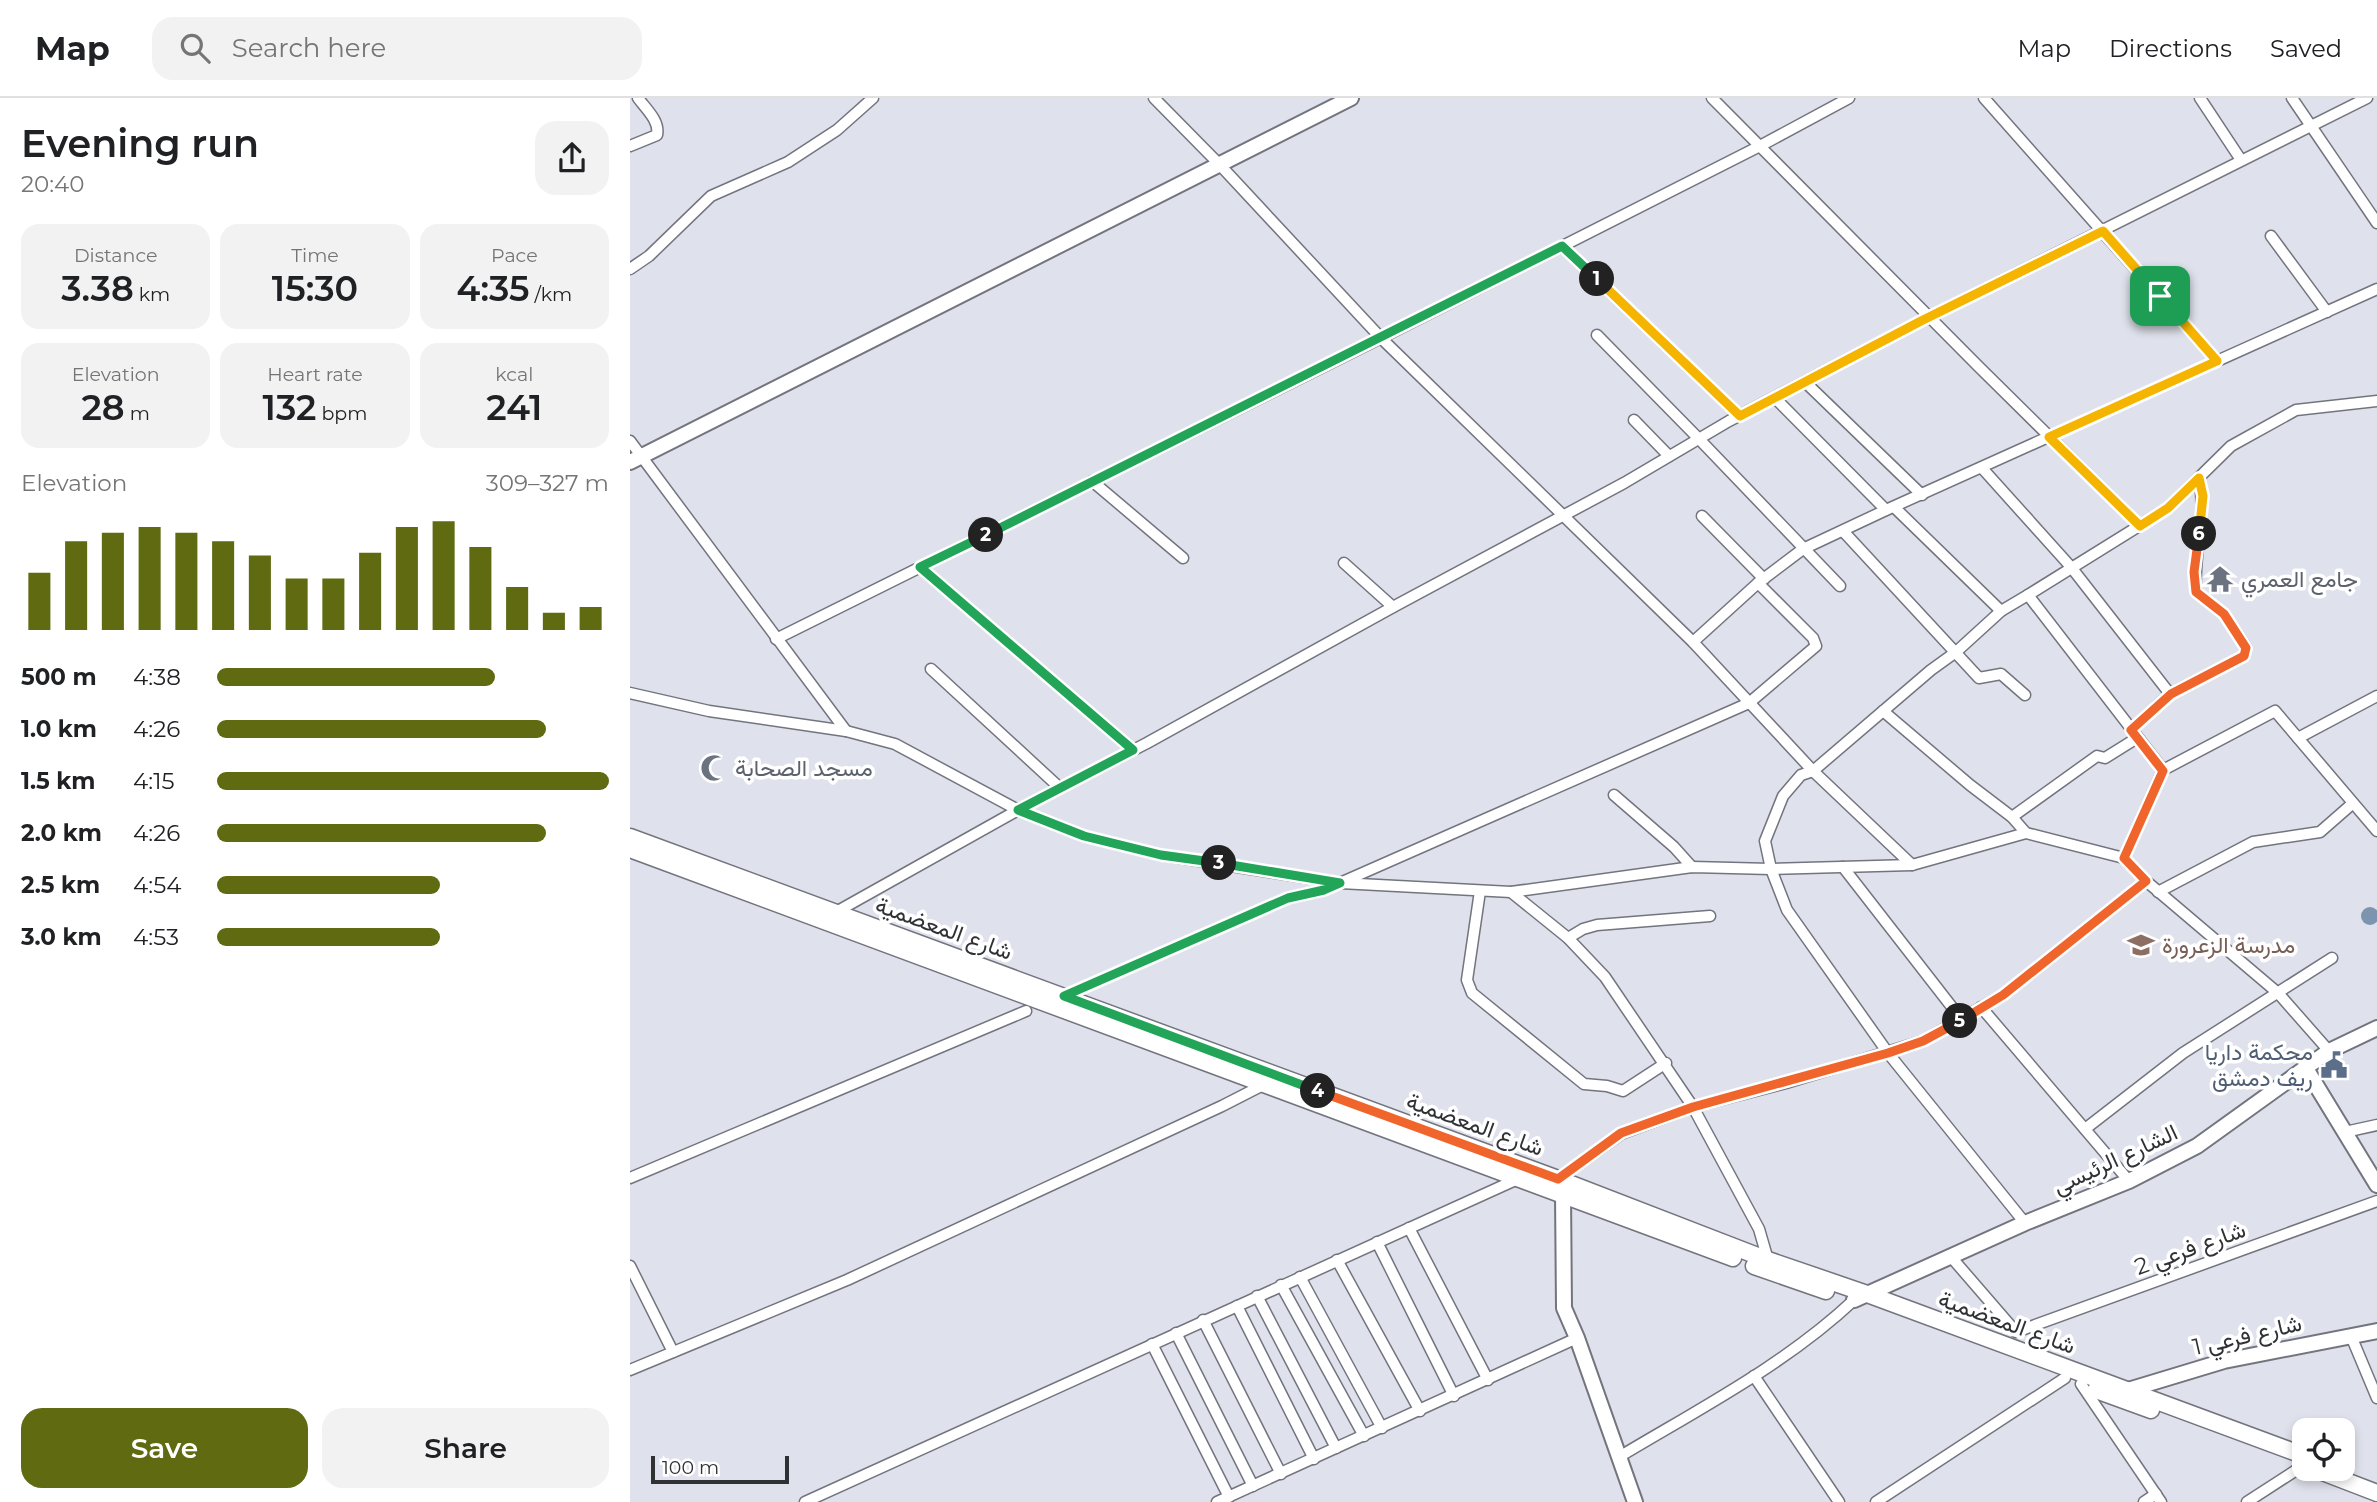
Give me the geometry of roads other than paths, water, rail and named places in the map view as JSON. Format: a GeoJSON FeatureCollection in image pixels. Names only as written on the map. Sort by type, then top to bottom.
{"type":"FeatureCollection","features":[{"type":"Feature","properties":{"kind":"main road"},"geometry":{"type":"LineString","coordinates":[[635,460],[1351,98]]}},
{"type":"Feature","properties":{"kind":"main road","name":"شارع المعضمية"},"geometry":{"type":"LineString","coordinates":[[630,836],[813,910],[1265,1083],[1520,1178],[1561,1187],[1768,1260],[1784,1271]]}},
{"type":"Feature","properties":{"kind":"main road","name":"شارع المعضمية"},"geometry":{"type":"LineString","coordinates":[[630,849],[813,910],[836,912],[1064,996],[1784,1271],[2128,1390],[2292,1451]]}},
{"type":"Feature","properties":{"kind":"main road","name":"الشارع الرئيسي"},"geometry":{"type":"LineString","coordinates":[[1862,1297],[2025,1223],[2129,1181],[2197,1146],[2329,1051],[2377,1028]]}},
{"type":"Feature","properties":{"kind":"main road"},"geometry":{"type":"LineString","coordinates":[[2305,1067],[2377,1185]]}},
{"type":"Feature","properties":{"kind":"main road"},"geometry":{"type":"LineString","coordinates":[[1561,1187],[1564,1308],[1635,1502]]}},
{"type":"Feature","properties":{"kind":"main road","name":"شارع المعضمية"},"geometry":{"type":"LineString","coordinates":[[1862,1297],[2065,1378],[2292,1460]]}},
{"type":"Feature","properties":{"kind":"main road","name":"شارع فرعي 1"},"geometry":{"type":"LineString","coordinates":[[2128,1390],[2224,1361],[2377,1331]]}},
{"type":"Feature","properties":{"kind":"main road"},"geometry":{"type":"LineString","coordinates":[[2355,1475],[2377,1483]]}},
{"type":"Feature","properties":{"kind":"main road"},"geometry":{"type":"LineString","coordinates":[[2346,1481],[2377,1493]]}},
{"type":"Feature","properties":{"kind":"street"},"geometry":{"type":"LineString","coordinates":[[630,146],[657,135],[659,130],[638,98]]}},
{"type":"Feature","properties":{"kind":"street"},"geometry":{"type":"LineString","coordinates":[[630,270],[649,256],[710,196],[788,162],[837,130],[873,98]]}},
{"type":"Feature","properties":{"kind":"street"},"geometry":{"type":"LineString","coordinates":[[1154,98],[1381,338],[1693,642],[1814,771],[1912,865]]}},
{"type":"Feature","properties":{"kind":"street"},"geometry":{"type":"LineString","coordinates":[[1712,98],[2140,526]]}},
{"type":"Feature","properties":{"kind":"street"},"geometry":{"type":"LineString","coordinates":[[1821,98],[1829,108]]}},
{"type":"Feature","properties":{"kind":"street"},"geometry":{"type":"LineString","coordinates":[[776,639],[1381,338],[1849,98]]}},
{"type":"Feature","properties":{"kind":"street"},"geometry":{"type":"LineString","coordinates":[[1984,98],[2217,361]]}},
{"type":"Feature","properties":{"kind":"street"},"geometry":{"type":"LineString","coordinates":[[2200,98],[2241,160]]}},
{"type":"Feature","properties":{"kind":"street"},"geometry":{"type":"LineString","coordinates":[[2292,98],[2377,223]]}},
{"type":"Feature","properties":{"kind":"street"},"geometry":{"type":"LineString","coordinates":[[836,912],[1018,810],[1563,516],[1740,416],[1930,317],[2367,98]]}},
{"type":"Feature","properties":{"kind":"street"},"geometry":{"type":"LineString","coordinates":[[2271,236],[2327,312]]}},
{"type":"Feature","properties":{"kind":"street"},"geometry":{"type":"LineString","coordinates":[[1562,246],[1740,416]]}},
{"type":"Feature","properties":{"kind":"street"},"geometry":{"type":"LineString","coordinates":[[1693,642],[1761,581],[1803,550],[2377,289]]}},
{"type":"Feature","properties":{"kind":"street"},"geometry":{"type":"LineString","coordinates":[[1597,335],[1840,586]]}},
{"type":"Feature","properties":{"kind":"street"},"geometry":{"type":"LineString","coordinates":[[1805,383],[1922,495]]}},
{"type":"Feature","properties":{"kind":"street"},"geometry":{"type":"LineString","coordinates":[[1775,398],[2001,611]]}},
{"type":"Feature","properties":{"kind":"street"},"geometry":{"type":"LineString","coordinates":[[2025,1223],[1888,1053],[1787,911],[1765,841],[1783,796],[1801,775],[1814,771],[2001,611],[2168,508],[2231,446],[2296,410],[2377,401]]}},
{"type":"Feature","properties":{"kind":"street"},"geometry":{"type":"LineString","coordinates":[[1634,420],[1669,456]]}},
{"type":"Feature","properties":{"kind":"street"},"geometry":{"type":"LineString","coordinates":[[630,441],[635,460],[846,731]]}},
{"type":"Feature","properties":{"kind":"street"},"geometry":{"type":"LineString","coordinates":[[1982,468],[2071,567],[2171,694]]}},
{"type":"Feature","properties":{"kind":"street"},"geometry":{"type":"LineString","coordinates":[[2012,817],[2097,756],[2105,758],[2134,734],[2171,694],[2247,653],[2224,614],[2196,592],[2194,572],[2203,496],[2199,478]]}},
{"type":"Feature","properties":{"kind":"street"},"geometry":{"type":"LineString","coordinates":[[1093,481],[1184,558]]}},
{"type":"Feature","properties":{"kind":"street"},"geometry":{"type":"LineString","coordinates":[[1064,996],[1288,898],[1324,890],[1748,703],[1816,646],[1813,638],[1702,516]]}},
{"type":"Feature","properties":{"kind":"street"},"geometry":{"type":"LineString","coordinates":[[1843,531],[1979,678],[2001,674],[2025,695]]}},
{"type":"Feature","properties":{"kind":"street"},"geometry":{"type":"LineString","coordinates":[[1344,563],[1393,607]]}},
{"type":"Feature","properties":{"kind":"street"},"geometry":{"type":"LineString","coordinates":[[920,567],[1133,750]]}},
{"type":"Feature","properties":{"kind":"street"},"geometry":{"type":"LineString","coordinates":[[2028,595],[2163,771]]}},
{"type":"Feature","properties":{"kind":"street"},"geometry":{"type":"LineString","coordinates":[[930,669],[1060,788]]}},
{"type":"Feature","properties":{"kind":"street"},"geometry":{"type":"LineString","coordinates":[[630,693],[709,711],[846,731],[895,744],[1018,810],[1084,836],[1161,855],[1340,883],[1511,892],[1692,867],[1772,869],[1912,865],[2026,833],[2124,858],[2158,892],[2278,993],[2329,1051]]}},
{"type":"Feature","properties":{"kind":"street"},"geometry":{"type":"LineString","coordinates":[[2298,738],[2377,695]]}},
{"type":"Feature","properties":{"kind":"street"},"geometry":{"type":"LineString","coordinates":[[1884,710],[1970,785],[2012,817],[2026,833]]}},
{"type":"Feature","properties":{"kind":"street"},"geometry":{"type":"LineString","coordinates":[[2124,858],[2163,771],[2275,711],[2377,831]]}},
{"type":"Feature","properties":{"kind":"street"},"geometry":{"type":"LineString","coordinates":[[1614,795],[1674,847],[1692,867]]}},
{"type":"Feature","properties":{"kind":"street"},"geometry":{"type":"LineString","coordinates":[[2158,892],[2253,842],[2320,832],[2352,804]]}},
{"type":"Feature","properties":{"kind":"street"},"geometry":{"type":"LineString","coordinates":[[1843,867],[1962,1020]]}},
{"type":"Feature","properties":{"kind":"street"},"geometry":{"type":"LineString","coordinates":[[1561,1187],[1621,1133],[1693,1107],[1923,1041],[2003,995],[2146,881]]}},
{"type":"Feature","properties":{"kind":"street"},"geometry":{"type":"LineString","coordinates":[[1480,891],[1467,980],[1472,993],[1584,1084],[1623,1091],[1666,1063]]}},
{"type":"Feature","properties":{"kind":"street"},"geometry":{"type":"LineString","coordinates":[[1511,892],[1568,938],[1605,977],[1666,1063],[1759,1229],[1768,1260]]}},
{"type":"Feature","properties":{"kind":"street"},"geometry":{"type":"LineString","coordinates":[[1568,938],[1597,925],[1710,916]]}},
{"type":"Feature","properties":{"kind":"street"},"geometry":{"type":"LineString","coordinates":[[2085,1129],[2183,1053],[2332,958]]}},
{"type":"Feature","properties":{"kind":"street"},"geometry":{"type":"LineString","coordinates":[[1981,1007],[2129,1181]]}},
{"type":"Feature","properties":{"kind":"street"},"geometry":{"type":"LineString","coordinates":[[630,1178],[1026,1011]]}},
{"type":"Feature","properties":{"kind":"street"},"geometry":{"type":"LineString","coordinates":[[630,1370],[847,1280],[1210,1112],[1265,1083]]}},
{"type":"Feature","properties":{"kind":"street"},"geometry":{"type":"LineString","coordinates":[[2345,1132],[2377,1125]]}},
{"type":"Feature","properties":{"kind":"street"},"geometry":{"type":"LineString","coordinates":[[805,1502],[1520,1178]]}},
{"type":"Feature","properties":{"kind":"street","name":"شارع فرعي 2"},"geometry":{"type":"LineString","coordinates":[[1952,1258],[2016,1332],[2377,1201]]}},
{"type":"Feature","properties":{"kind":"street"},"geometry":{"type":"LineString","coordinates":[[1409,1228],[1488,1380]]}},
{"type":"Feature","properties":{"kind":"street"},"geometry":{"type":"LineString","coordinates":[[1377,1242],[1454,1396]]}},
{"type":"Feature","properties":{"kind":"street"},"geometry":{"type":"LineString","coordinates":[[1337,1260],[1420,1411]]}},
{"type":"Feature","properties":{"kind":"street"},"geometry":{"type":"LineString","coordinates":[[630,1266],[673,1352]]}},
{"type":"Feature","properties":{"kind":"street"},"geometry":{"type":"LineString","coordinates":[[1300,1277],[1382,1428]]}},
{"type":"Feature","properties":{"kind":"street"},"geometry":{"type":"LineString","coordinates":[[1281,1285],[1364,1436]]}},
{"type":"Feature","properties":{"kind":"street"},"geometry":{"type":"LineString","coordinates":[[1257,1296],[1336,1448]]}},
{"type":"Feature","properties":{"kind":"street"},"geometry":{"type":"LineString","coordinates":[[1619,1457],[1754,1376],[1862,1297]]}},
{"type":"Feature","properties":{"kind":"street"},"geometry":{"type":"LineString","coordinates":[[1237,1306],[1314,1458]]}},
{"type":"Feature","properties":{"kind":"street"},"geometry":{"type":"LineString","coordinates":[[1203,1320],[1281,1474]]}},
{"type":"Feature","properties":{"kind":"street"},"geometry":{"type":"LineString","coordinates":[[1176,1333],[1253,1486]]}},
{"type":"Feature","properties":{"kind":"street"},"geometry":{"type":"LineString","coordinates":[[2351,1336],[2377,1398]]}},
{"type":"Feature","properties":{"kind":"street"},"geometry":{"type":"LineString","coordinates":[[1217,1502],[1577,1338]]}},
{"type":"Feature","properties":{"kind":"street"},"geometry":{"type":"LineString","coordinates":[[1152,1344],[1229,1497]]}},
{"type":"Feature","properties":{"kind":"street"},"geometry":{"type":"LineString","coordinates":[[1754,1376],[1839,1502]]}},
{"type":"Feature","properties":{"kind":"street"},"geometry":{"type":"LineString","coordinates":[[1876,1502],[2065,1378]]}},
{"type":"Feature","properties":{"kind":"street"},"geometry":{"type":"LineString","coordinates":[[2081,1384],[2158,1498],[2144,1502]]}},
{"type":"Feature","properties":{"kind":"street"},"geometry":{"type":"LineString","coordinates":[[2247,1502],[2292,1473]]}},
{"type":"Feature","properties":{"kind":"water"},"geometry":{"type":"Polygon","coordinates":[[[2370,907],[2376,910],[2376,922],[2370,925],[2364,922],[2361,916],[2364,910],[2370,907]]]}},
{"type":"Feature","properties":{"kind":"place","name":"جامع العمري"},"geometry":{"type":"Point","coordinates":[2220,579]}},
{"type":"Feature","properties":{"kind":"place","name":"مسجد الصحابة"},"geometry":{"type":"Point","coordinates":[714,768]}},
{"type":"Feature","properties":{"kind":"place","name":"مدرسة الزعرورة"},"geometry":{"type":"Point","coordinates":[2141,945]}},
{"type":"Feature","properties":{"kind":"place","name":"محكمة داريا ريف دمشق"},"geometry":{"type":"Point","coordinates":[2334,1065]}}]}
